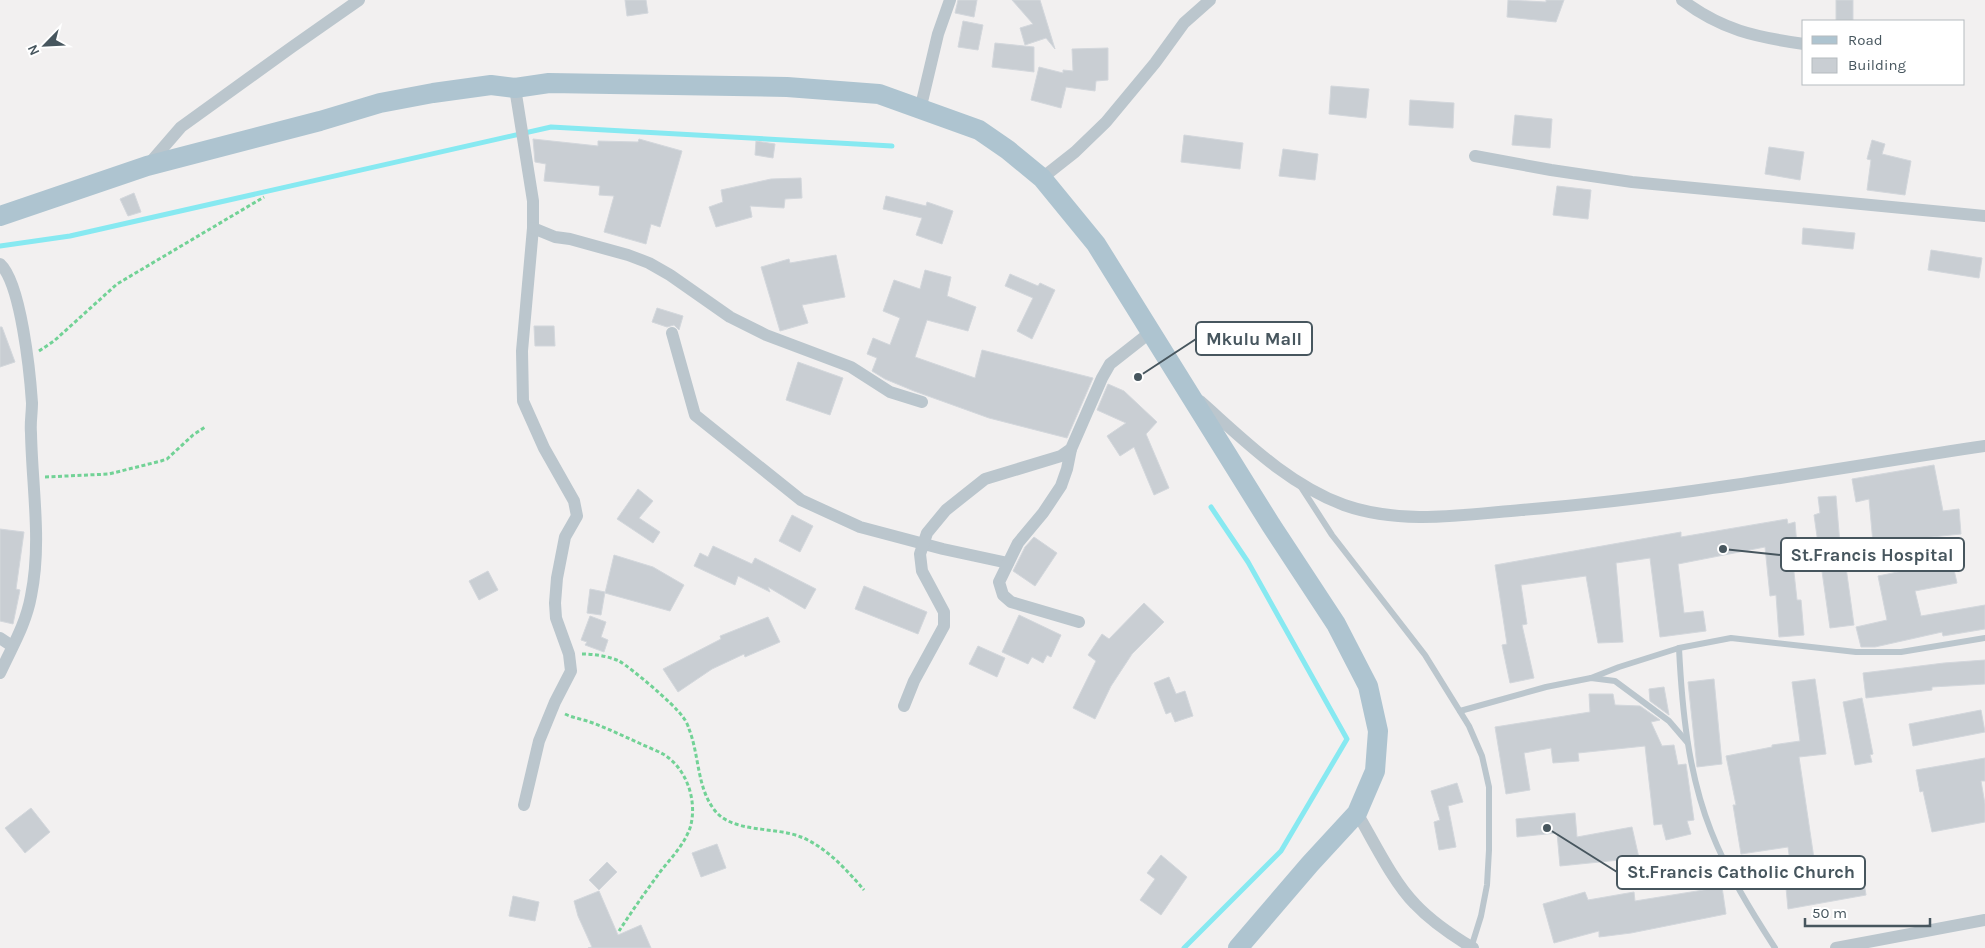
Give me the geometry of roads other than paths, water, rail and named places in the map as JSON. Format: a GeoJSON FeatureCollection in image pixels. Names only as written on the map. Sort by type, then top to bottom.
{"type":"FeatureCollection","features":[{"type":"Feature","properties":{"kind":"main road"},"geometry":{"type":"LineString","coordinates":[[0,216],[147,166],[320,121],[380,103],[491,85],[515,88],[549,82],[787,87],[879,94],[979,130],[1008,150],[1042,178],[1096,244],[1336,624],[1368,686],[1378,731],[1375,771],[1357,813],[1310,864],[1238,948]]}},
{"type":"Feature","properties":{"kind":"street"},"geometry":{"type":"LineString","coordinates":[[147,166],[181,128],[359,0]]}},
{"type":"Feature","properties":{"kind":"street"},"geometry":{"type":"LineString","coordinates":[[920,110],[938,34],[950,0]]}},
{"type":"Feature","properties":{"kind":"street"},"geometry":{"type":"LineString","coordinates":[[1042,178],[1075,152],[1106,122],[1184,23],[1210,0]]}},
{"type":"Feature","properties":{"kind":"street"},"geometry":{"type":"LineString","coordinates":[[1682,0],[1716,22],[1741,32],[1802,44]]}},
{"type":"Feature","properties":{"kind":"street"},"geometry":{"type":"LineString","coordinates":[[515,88],[533,202],[533,228],[522,350],[524,401],[541,440],[577,510],[577,516],[565,537],[562,549],[555,603],[558,629],[569,654],[571,671],[554,702],[539,741],[524,805]]}},
{"type":"Feature","properties":{"kind":"street"},"geometry":{"type":"LineString","coordinates":[[1475,156],[1632,182],[1985,216]]}},
{"type":"Feature","properties":{"kind":"street"},"geometry":{"type":"LineString","coordinates":[[533,228],[555,237],[628,255],[649,263],[670,275],[730,317],[766,335],[851,367],[890,392],[922,402]]}},
{"type":"Feature","properties":{"kind":"street"},"geometry":{"type":"LineString","coordinates":[[0,264],[10,282],[21,317],[27,356],[32,404],[31,433],[36,556],[32,595],[25,624],[12,646],[0,673]]}},
{"type":"Feature","properties":{"kind":"street"},"geometry":{"type":"LineString","coordinates":[[1079,622],[1011,602],[1003,595],[999,582],[1018,543],[1043,513],[1061,486],[1071,448],[1110,364],[1152,331]]}},
{"type":"Feature","properties":{"kind":"street"},"geometry":{"type":"LineString","coordinates":[[672,333],[695,415],[801,500],[860,527],[923,544],[1008,563]]}},
{"type":"Feature","properties":{"kind":"street"},"geometry":{"type":"LineString","coordinates":[[1191,393],[1261,455],[1299,484],[1344,505],[1382,514],[1419,518],[1622,500],[1985,446]]}},
{"type":"Feature","properties":{"kind":"street"},"geometry":{"type":"LineString","coordinates":[[904,706],[914,681],[944,626],[944,612],[922,572],[920,554],[927,533],[934,523],[969,490],[985,479],[1061,456],[1071,448]]}},
{"type":"Feature","properties":{"kind":"street"},"geometry":{"type":"LineString","coordinates":[[0,638],[12,646]]}},
{"type":"Feature","properties":{"kind":"street"},"geometry":{"type":"LineString","coordinates":[[1357,813],[1393,874],[1414,904],[1435,922],[1472,948]]}},
{"type":"Feature","properties":{"kind":"street"},"geometry":{"type":"LineString","coordinates":[[1836,948],[1860,946],[1985,920]]}},
{"type":"Feature","properties":{"kind":"lane"},"geometry":{"type":"LineString","coordinates":[[1299,484],[1332,535],[1425,655],[1469,726],[1482,756],[1489,787],[1490,826],[1487,885],[1472,948]]}},
{"type":"Feature","properties":{"kind":"lane"},"geometry":{"type":"LineString","coordinates":[[1460,711],[1546,687],[1591,678],[1679,648],[1731,638],[1856,652],[1901,652],[1985,638]]}},
{"type":"Feature","properties":{"kind":"lane"},"geometry":{"type":"LineString","coordinates":[[1679,648],[1687,743],[1710,830],[1743,897],[1775,948]]}},
{"type":"Feature","properties":{"kind":"lane"},"geometry":{"type":"LineString","coordinates":[[1591,678],[1614,681],[1669,721],[1687,743]]}},
{"type":"Feature","properties":{"kind":"waterway"},"geometry":{"type":"LineString","coordinates":[[0,246],[70,236],[551,127],[892,146]]}},
{"type":"Feature","properties":{"kind":"waterway"},"geometry":{"type":"LineString","coordinates":[[1184,948],[1281,851],[1347,739],[1248,562],[1211,507]]}},
{"type":"Feature","properties":{"kind":"place","name":"Mkulu Mall"},"geometry":{"type":"Point","coordinates":[1138,377]}},
{"type":"Feature","properties":{"kind":"place","name":"St.Francis Hospital"},"geometry":{"type":"Point","coordinates":[1723,549]}},
{"type":"Feature","properties":{"kind":"place","name":"St.Francis Catholic Church"},"geometry":{"type":"Point","coordinates":[1547,828]}}]}
